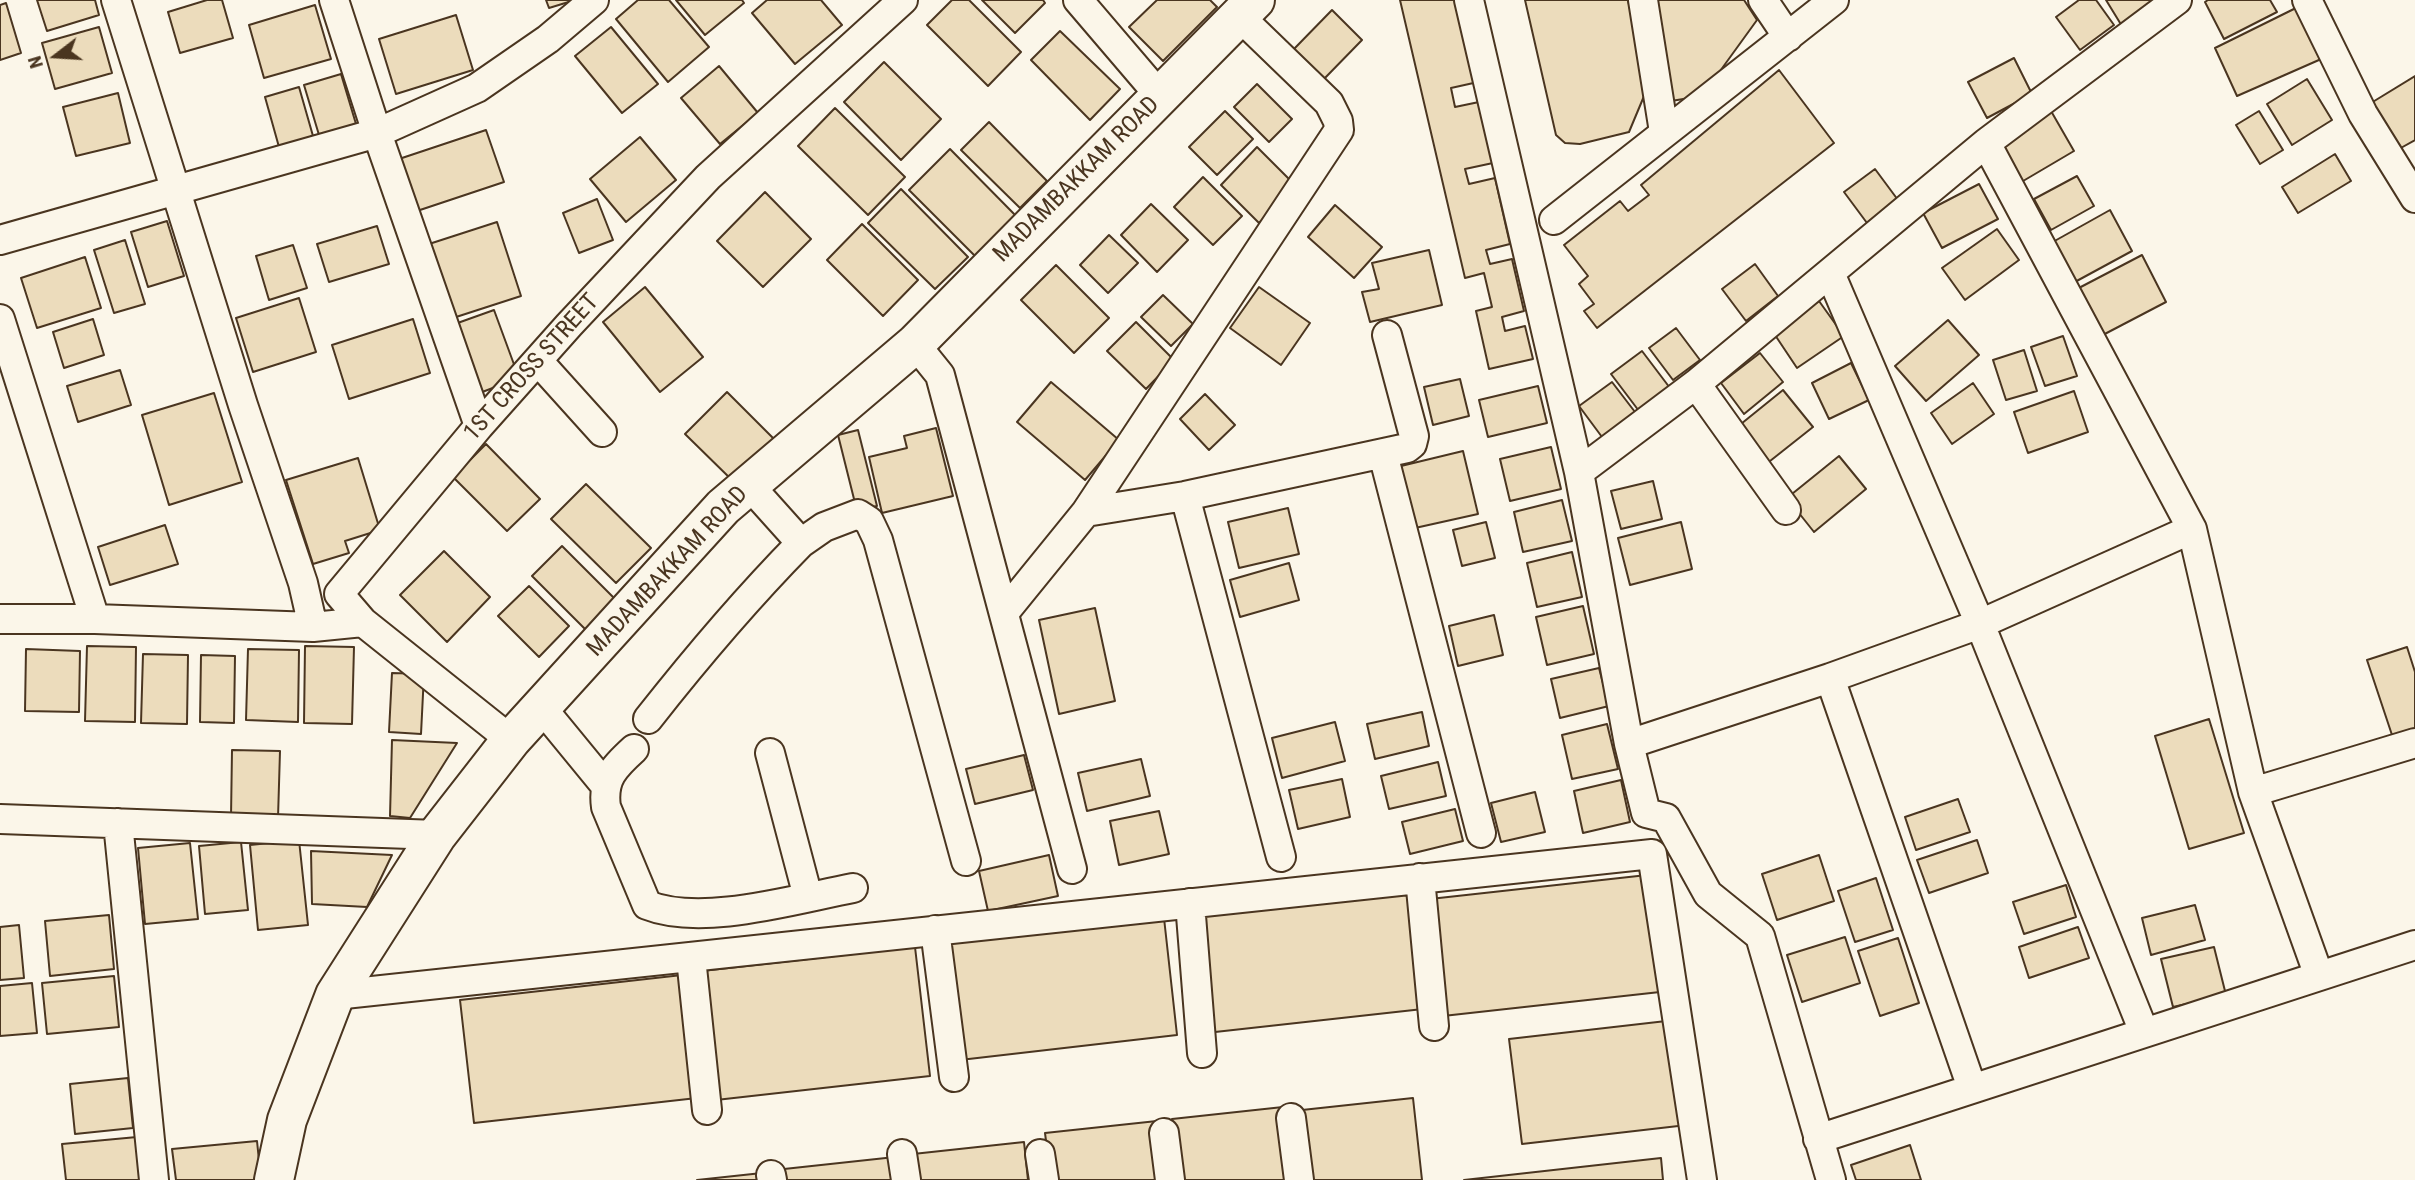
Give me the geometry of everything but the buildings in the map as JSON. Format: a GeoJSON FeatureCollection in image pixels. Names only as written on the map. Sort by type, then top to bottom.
{"type":"FeatureCollection","features":[{"type":"Feature","properties":{"kind":"street"},"geometry":{"type":"LineString","coordinates":[[116,0],[243,405],[303,583],[313,627]]}},
{"type":"Feature","properties":{"kind":"street"},"geometry":{"type":"LineString","coordinates":[[334,0],[377,133],[479,426]]}},
{"type":"Feature","properties":{"kind":"street"},"geometry":{"type":"LineString","coordinates":[[0,240],[377,133],[477,88],[548,38],[594,0]]}},
{"type":"Feature","properties":{"kind":"street","name":"1ST CROSS STREET"},"geometry":{"type":"LineString","coordinates":[[339,594],[479,426],[708,177],[903,0]]}},
{"type":"Feature","properties":{"kind":"street"},"geometry":{"type":"LineString","coordinates":[[1078,0],[1160,96]]}},
{"type":"Feature","properties":{"kind":"street"},"geometry":{"type":"LineString","coordinates":[[1469,0],[1579,472],[1629,744],[1646,813],[1666,818],[1708,894],[1760,936],[1831,1180]]}},
{"type":"Feature","properties":{"kind":"street"},"geometry":{"type":"LineString","coordinates":[[1643,0],[1664,132]]}},
{"type":"Feature","properties":{"kind":"street"},"geometry":{"type":"LineString","coordinates":[[1763,0],[1788,37]]}},
{"type":"Feature","properties":{"kind":"street"},"geometry":{"type":"LineString","coordinates":[[1555,220],[1834,0]]}},
{"type":"Feature","properties":{"kind":"street"},"geometry":{"type":"LineString","coordinates":[[1579,472],[1696,384],[1986,143],[2177,0]]}},
{"type":"Feature","properties":{"kind":"street"},"geometry":{"type":"LineString","coordinates":[[2308,0],[2364,114],[2415,198]]}},
{"type":"Feature","properties":{"kind":"street"},"geometry":{"type":"LineString","coordinates":[[1004,612],[1086,512],[1339,130],[1338,121],[1329,103],[1247,8]]}},
{"type":"Feature","properties":{"kind":"street","name":"MADAMBAKKAM ROAD"},"geometry":{"type":"LineString","coordinates":[[274,1180],[287,1120],[335,995],[437,835],[511,740],[723,507],[915,344],[1247,8]]}},
{"type":"Feature","properties":{"kind":"street"},"geometry":{"type":"LineString","coordinates":[[1986,143],[2193,528],[2253,792],[2319,976]]}},
{"type":"Feature","properties":{"kind":"street"},"geometry":{"type":"LineString","coordinates":[[1829,273],[1980,624],[2144,1032]]}},
{"type":"Feature","properties":{"kind":"street"},"geometry":{"type":"LineString","coordinates":[[0,318],[95,619]]}},
{"type":"Feature","properties":{"kind":"street"},"geometry":{"type":"LineString","coordinates":[[1086,512],[1185,496],[1407,448],[1412,444],[1414,436],[1387,335]]}},
{"type":"Feature","properties":{"kind":"street"},"geometry":{"type":"LineString","coordinates":[[915,344],[940,375],[1072,869]]}},
{"type":"Feature","properties":{"kind":"street"},"geometry":{"type":"LineString","coordinates":[[537,361],[602,432]]}},
{"type":"Feature","properties":{"kind":"street"},"geometry":{"type":"LineString","coordinates":[[1696,384],[1786,510]]}},
{"type":"Feature","properties":{"kind":"street"},"geometry":{"type":"LineString","coordinates":[[1383,454],[1481,833]]}},
{"type":"Feature","properties":{"kind":"street"},"geometry":{"type":"LineString","coordinates":[[749,485],[801,543]]}},
{"type":"Feature","properties":{"kind":"street"},"geometry":{"type":"LineString","coordinates":[[1185,496],[1281,856]]}},
{"type":"Feature","properties":{"kind":"street"},"geometry":{"type":"LineString","coordinates":[[648,719],[757,588],[801,543],[824,527],[858,514],[869,521],[877,540],[966,861]]}},
{"type":"Feature","properties":{"kind":"street"},"geometry":{"type":"LineString","coordinates":[[1629,744],[1830,678],[1980,624],[2193,528]]}},
{"type":"Feature","properties":{"kind":"street"},"geometry":{"type":"LineString","coordinates":[[303,583],[339,594],[363,622],[511,740]]}},
{"type":"Feature","properties":{"kind":"street"},"geometry":{"type":"LineString","coordinates":[[0,619],[95,619],[313,627],[363,622]]}},
{"type":"Feature","properties":{"kind":"street"},"geometry":{"type":"LineString","coordinates":[[1830,678],[1972,1088]]}},
{"type":"Feature","properties":{"kind":"street"},"geometry":{"type":"LineString","coordinates":[[541,707],[605,785]]}},
{"type":"Feature","properties":{"kind":"street"},"geometry":{"type":"LineString","coordinates":[[2253,792],[2415,743]]}},
{"type":"Feature","properties":{"kind":"street"},"geometry":{"type":"LineString","coordinates":[[634,749],[617,764],[605,785],[606,807],[647,905],[662,911],[682,913],[732,911],[853,888]]}},
{"type":"Feature","properties":{"kind":"street"},"geometry":{"type":"LineString","coordinates":[[770,753],[808,897]]}},
{"type":"Feature","properties":{"kind":"street"},"geometry":{"type":"LineString","coordinates":[[0,819],[437,835]]}},
{"type":"Feature","properties":{"kind":"street"},"geometry":{"type":"LineString","coordinates":[[118,823],[154,1180]]}},
{"type":"Feature","properties":{"kind":"street"},"geometry":{"type":"LineString","coordinates":[[335,995],[1652,854],[1702,1180]]}},
{"type":"Feature","properties":{"kind":"street"},"geometry":{"type":"LineString","coordinates":[[1420,878],[1434,1026]]}},
{"type":"Feature","properties":{"kind":"street"},"geometry":{"type":"LineString","coordinates":[[1190,903],[1202,1053]]}},
{"type":"Feature","properties":{"kind":"street"},"geometry":{"type":"LineString","coordinates":[[935,930],[954,1077]]}},
{"type":"Feature","properties":{"kind":"street"},"geometry":{"type":"LineString","coordinates":[[1818,1139],[2415,945]]}},
{"type":"Feature","properties":{"kind":"street"},"geometry":{"type":"LineString","coordinates":[[691,958],[707,1110]]}},
{"type":"Feature","properties":{"kind":"street"},"geometry":{"type":"LineString","coordinates":[[1291,1118],[1299,1180]]}},
{"type":"Feature","properties":{"kind":"street"},"geometry":{"type":"LineString","coordinates":[[1164,1133],[1170,1180]]}}]}
